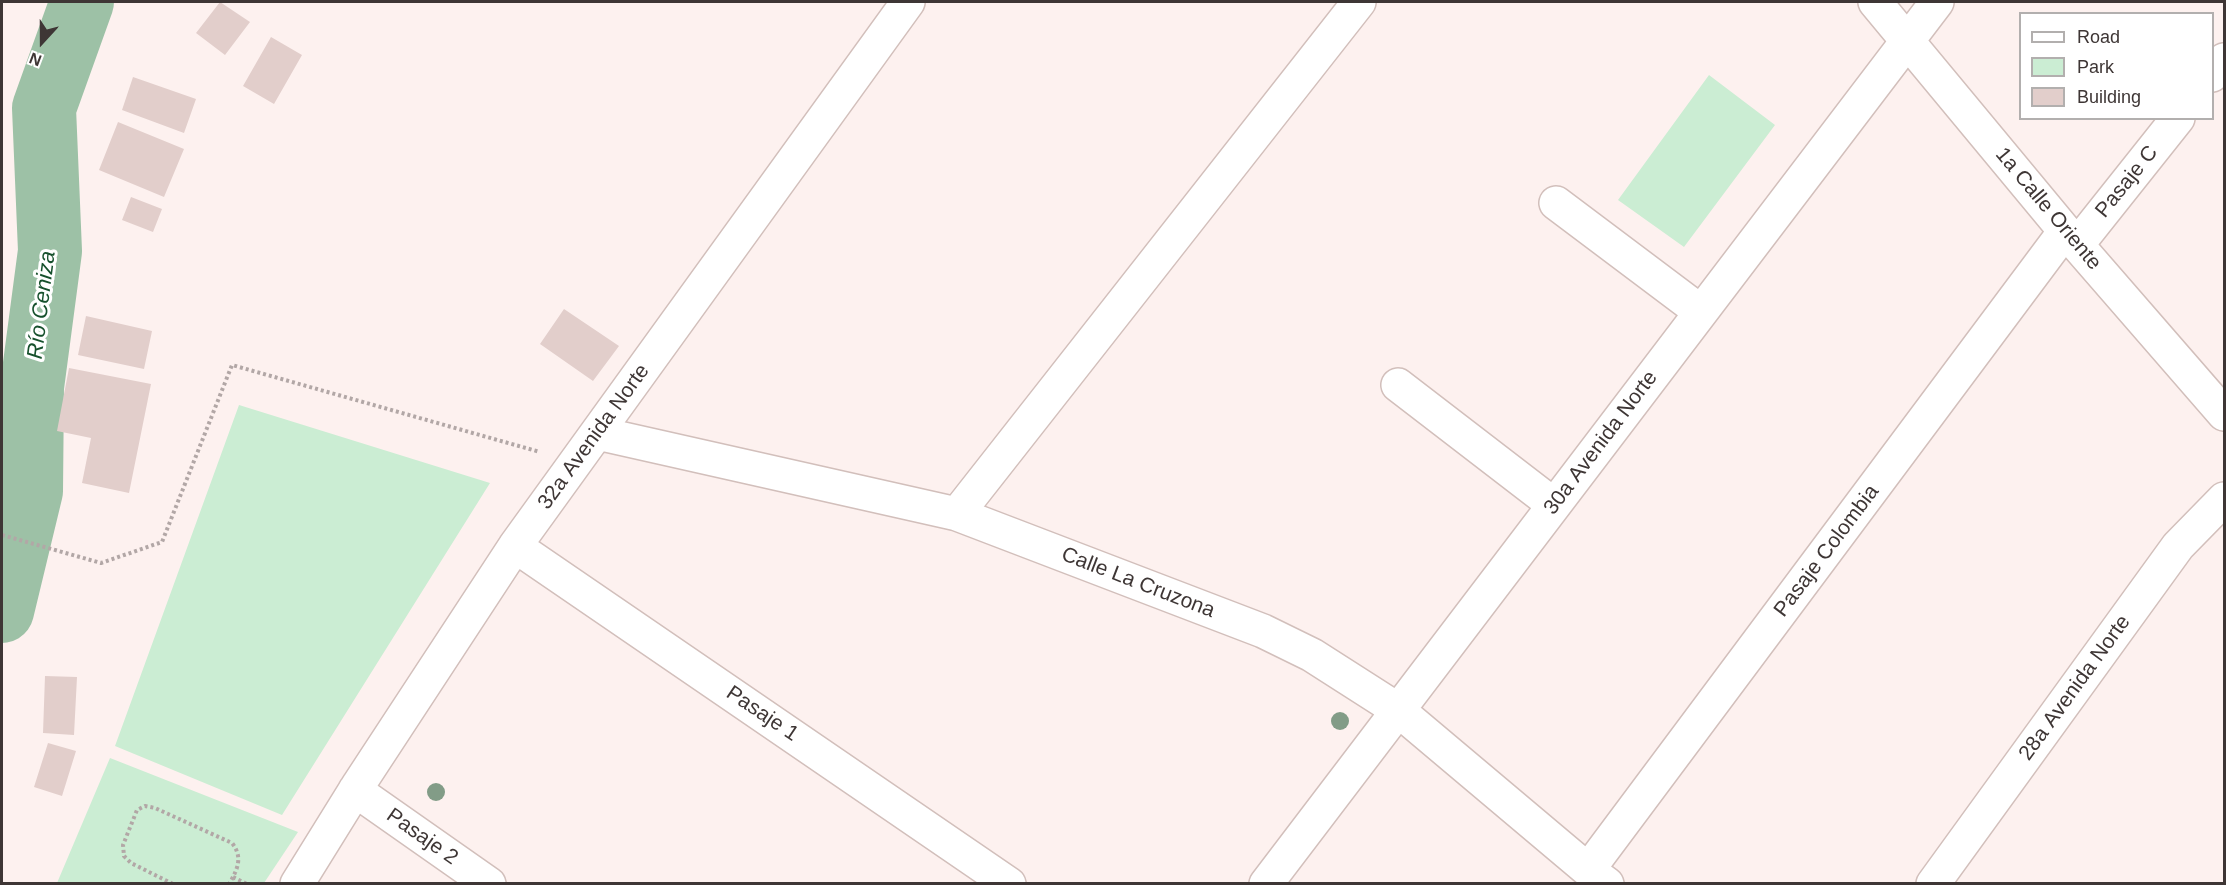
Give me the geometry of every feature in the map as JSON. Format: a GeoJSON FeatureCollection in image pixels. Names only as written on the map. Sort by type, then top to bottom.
{"type":"FeatureCollection","features":[{"type":"Feature","properties":{"kind":"street","name":"32a Avenida Norte"},"geometry":{"type":"LineString","coordinates":[[297,884],[355,790],[515,546],[908,2]]}},
{"type":"Feature","properties":{"kind":"street"},"geometry":{"type":"LineString","coordinates":[[957,514],[1359,2]]}},
{"type":"Feature","properties":{"kind":"street","name":"1a Calle Oriente"},"geometry":{"type":"LineString","coordinates":[[1875,2],[2071,238],[2224,414]]}},
{"type":"Feature","properties":{"kind":"street","name":"30a Avenida Norte"},"geometry":{"type":"LineString","coordinates":[[1266,884],[1937,2]]}},
{"type":"Feature","properties":{"kind":"street"},"geometry":{"type":"LineString","coordinates":[[2214,72],[2224,60]]}},
{"type":"Feature","properties":{"kind":"street","name":"Pasaje C"},"geometry":{"type":"LineString","coordinates":[[2071,238],[2176,120]]}},
{"type":"Feature","properties":{"kind":"street"},"geometry":{"type":"LineString","coordinates":[[1556,203],[1701,312]]}},
{"type":"Feature","properties":{"kind":"street","name":"Pasaje Colombia"},"geometry":{"type":"LineString","coordinates":[[1598,877],[2071,238]]}},
{"type":"Feature","properties":{"kind":"street"},"geometry":{"type":"LineString","coordinates":[[1398,385],[1554,505]]}},
{"type":"Feature","properties":{"kind":"street","name":"Calle La Cruzona"},"geometry":{"type":"LineString","coordinates":[[597,434],[957,514],[1263,631],[1312,655],[1398,710],[1598,877]]}},
{"type":"Feature","properties":{"kind":"street","name":"28a Avenida Norte"},"geometry":{"type":"LineString","coordinates":[[1933,884],[2178,546],[2224,499]]}},
{"type":"Feature","properties":{"kind":"street","name":"Pasaje 1"},"geometry":{"type":"LineString","coordinates":[[515,546],[1009,884]]}},
{"type":"Feature","properties":{"kind":"street","name":"Pasaje 2"},"geometry":{"type":"LineString","coordinates":[[355,790],[489,884]]}},
{"type":"Feature","properties":{"kind":"path"},"geometry":{"type":"LineString","coordinates":[[2,535],[101,563],[162,542],[232,365],[576,462]]}},
{"type":"Feature","properties":{"kind":"path"},"geometry":{"type":"LineString","coordinates":[[173,884],[131,864],[124,856],[123,845],[137,810],[145,806],[155,808],[232,843],[238,851],[240,860],[229,884]]}},
{"type":"Feature","properties":{"kind":"path"},"geometry":{"type":"LineString","coordinates":[[233,877],[247,884]]}},
{"type":"Feature","properties":{"kind":"green space"},"geometry":{"type":"Polygon","coordinates":[[[1709,75],[1775,125],[1684,247],[1618,200],[1709,75]]]}},
{"type":"Feature","properties":{"kind":"green space"},"geometry":{"type":"Polygon","coordinates":[[[239,405],[490,483],[282,815],[115,746],[239,405]]]}},
{"type":"Feature","properties":{"kind":"green space"},"geometry":{"type":"Polygon","coordinates":[[[110,758],[298,832],[264,883],[57,883],[110,758]]]}},
{"type":"Feature","properties":{"kind":"building"},"geometry":{"type":"Polygon","coordinates":[[[220,2],[250,22],[225,55],[196,33],[220,2]]]}},
{"type":"Feature","properties":{"kind":"building"},"geometry":{"type":"Polygon","coordinates":[[[271,37],[302,55],[274,104],[243,86],[271,37]]]}},
{"type":"Feature","properties":{"kind":"building"},"geometry":{"type":"Polygon","coordinates":[[[133,77],[196,99],[184,133],[122,110],[133,77]]]}},
{"type":"Feature","properties":{"kind":"building"},"geometry":{"type":"Polygon","coordinates":[[[118,122],[184,149],[164,197],[99,170],[118,122]]]}},
{"type":"Feature","properties":{"kind":"building"},"geometry":{"type":"Polygon","coordinates":[[[131,197],[162,209],[153,232],[122,220],[131,197]]]}},
{"type":"Feature","properties":{"kind":"building"},"geometry":{"type":"Polygon","coordinates":[[[564,309],[619,346],[593,381],[540,344],[564,309]]]}},
{"type":"Feature","properties":{"kind":"building"},"geometry":{"type":"Polygon","coordinates":[[[86,316],[152,331],[144,369],[78,355],[86,316]]]}},
{"type":"Feature","properties":{"kind":"building"},"geometry":{"type":"Polygon","coordinates":[[[69,368],[151,384],[129,493],[82,483],[91,438],[57,431],[69,368]]]}},
{"type":"Feature","properties":{"kind":"building"},"geometry":{"type":"Polygon","coordinates":[[[45,676],[77,677],[74,735],[43,733],[45,676]]]}},
{"type":"Feature","properties":{"kind":"building"},"geometry":{"type":"Polygon","coordinates":[[[48,743],[76,751],[62,796],[34,787],[48,743]]]}},
{"type":"Feature","properties":{"kind":"waterway","name":"Río Ceniza"},"geometry":{"type":"LineString","coordinates":[[2,611],[31,491],[32,387],[50,251],[44,108],[82,2]]}}]}
